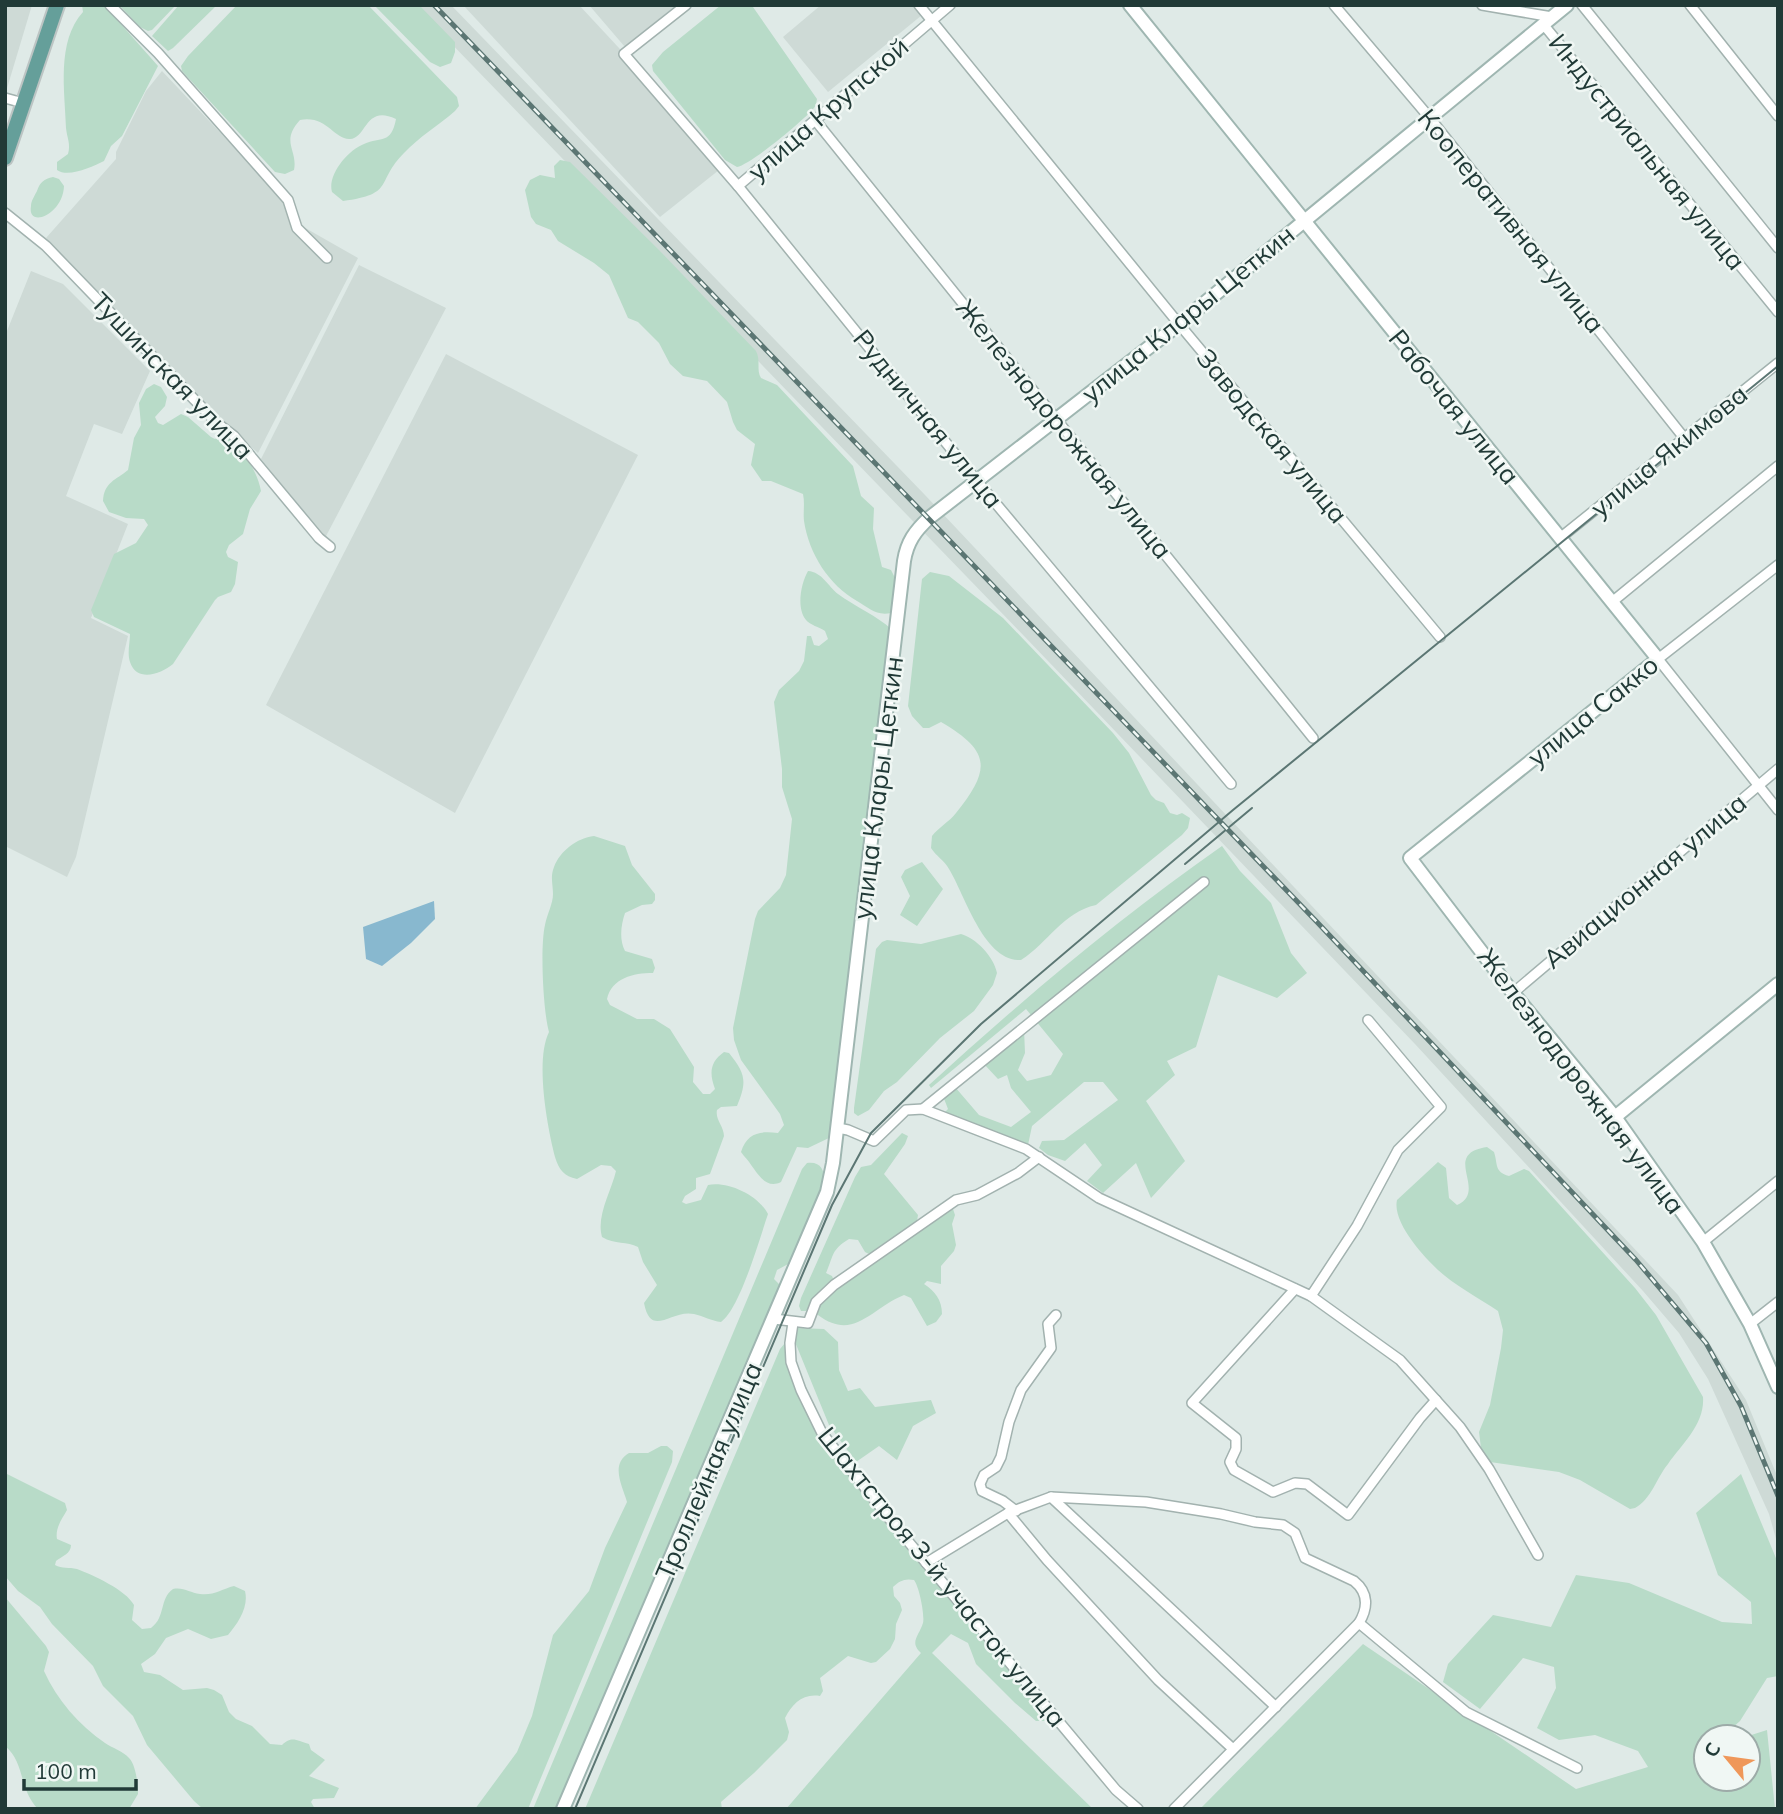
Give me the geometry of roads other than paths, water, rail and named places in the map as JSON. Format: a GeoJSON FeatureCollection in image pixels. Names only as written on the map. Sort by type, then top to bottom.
{"type":"FeatureCollection","features":[{"type":"Feature","properties":{"kind":"main road"},"geometry":{"type":"LineString","coordinates":[[5,134],[11,99],[48,5]]}},
{"type":"Feature","properties":{"kind":"main road"},"geometry":{"type":"LineString","coordinates":[[5,158],[57,5]]}},
{"type":"Feature","properties":{"kind":"street"},"geometry":{"type":"LineString","coordinates":[[110,5],[159,53],[288,200],[297,228],[327,258]]}},
{"type":"Feature","properties":{"kind":"street","name":"Рудничная улица"},"geometry":{"type":"LineString","coordinates":[[686,5],[624,54],[738,186],[977,481],[1231,785]]}},
{"type":"Feature","properties":{"kind":"street","name":"Заводская улица"},"geometry":{"type":"LineString","coordinates":[[919,5],[1179,324],[1440,637]]}},
{"type":"Feature","properties":{"kind":"street","name":"улица Крупской"},"geometry":{"type":"LineString","coordinates":[[738,186],[950,5]]}},
{"type":"Feature","properties":{"kind":"street","name":"Рабочая улица"},"geometry":{"type":"LineString","coordinates":[[1130,5],[1778,810]]}},
{"type":"Feature","properties":{"kind":"street","name":"Кооперативная улица"},"geometry":{"type":"LineString","coordinates":[[1335,5],[1429,117],[1685,439]]}},
{"type":"Feature","properties":{"kind":"street"},"geometry":{"type":"LineString","coordinates":[[1482,5],[1556,13]]}},
{"type":"Feature","properties":{"kind":"street","name":"Индустриальная улица"},"geometry":{"type":"LineString","coordinates":[[1582,5],[1778,248]]}},
{"type":"Feature","properties":{"kind":"street"},"geometry":{"type":"LineString","coordinates":[[1690,5],[1778,116]]}},
{"type":"Feature","properties":{"kind":"street","name":"улица Клары Цеткин"},"geometry":{"type":"LineString","coordinates":[[838,1128],[905,552],[918,528],[1179,324],[1556,13]]}},
{"type":"Feature","properties":{"kind":"street","name":"Индустриальная улица"},"geometry":{"type":"LineString","coordinates":[[1556,13],[1778,312]]}},
{"type":"Feature","properties":{"kind":"street","name":"Железнодорожная улица"},"geometry":{"type":"LineString","coordinates":[[815,120],[1313,738]]}},
{"type":"Feature","properties":{"kind":"street","name":"Тушинская улица"},"geometry":{"type":"LineString","coordinates":[[5,213],[46,246],[217,424],[241,443],[319,538],[330,547]]}},
{"type":"Feature","properties":{"kind":"street","name":"улица Якимова"},"geometry":{"type":"LineString","coordinates":[[1560,538],[1778,363]]}},
{"type":"Feature","properties":{"kind":"street"},"geometry":{"type":"LineString","coordinates":[[1612,602],[1778,467]]}},
{"type":"Feature","properties":{"kind":"street","name":"улица Сакко"},"geometry":{"type":"LineString","coordinates":[[1410,858],[1778,565]]}},
{"type":"Feature","properties":{"kind":"street","name":"Авиационная улица"},"geometry":{"type":"LineString","coordinates":[[1513,993],[1778,769]]}},
{"type":"Feature","properties":{"kind":"street","name":"Железнодорожная улица"},"geometry":{"type":"LineString","coordinates":[[1410,858],[1513,993],[1615,1116],[1703,1242],[1749,1324],[1778,1387]]}},
{"type":"Feature","properties":{"kind":"street"},"geometry":{"type":"LineString","coordinates":[[923,1109],[1204,882]]}},
{"type":"Feature","properties":{"kind":"street"},"geometry":{"type":"LineString","coordinates":[[1615,1116],[1778,985]]}},
{"type":"Feature","properties":{"kind":"street"},"geometry":{"type":"LineString","coordinates":[[1311,1296],[1357,1226],[1398,1150],[1441,1107],[1368,1020]]}},
{"type":"Feature","properties":{"kind":"street"},"geometry":{"type":"LineString","coordinates":[[838,1128],[874,1141],[906,1110],[923,1109],[1026,1149],[1100,1198],[1311,1296],[1400,1360],[1465,1433],[1538,1555]]}},
{"type":"Feature","properties":{"kind":"street","name":"Троллейная улица"},"geometry":{"type":"LineString","coordinates":[[563,1809],[827,1192],[838,1128]]}},
{"type":"Feature","properties":{"kind":"street"},"geometry":{"type":"LineString","coordinates":[[774,1319],[808,1323],[816,1302],[834,1285],[923,1221],[956,1200],[977,1195],[1018,1173],[1039,1157]]}},
{"type":"Feature","properties":{"kind":"street"},"geometry":{"type":"LineString","coordinates":[[1703,1242],[1778,1181]]}},
{"type":"Feature","properties":{"kind":"street"},"geometry":{"type":"LineString","coordinates":[[1295,1289],[1192,1403],[1236,1438],[1236,1449],[1230,1462],[1234,1470],[1273,1492],[1295,1483],[1307,1484],[1348,1514],[1436,1400]]}},
{"type":"Feature","properties":{"kind":"street"},"geometry":{"type":"LineString","coordinates":[[1749,1324],[1778,1302]]}},
{"type":"Feature","properties":{"kind":"street"},"geometry":{"type":"LineString","coordinates":[[1056,1315],[1048,1324],[1051,1348],[1021,1390],[1009,1422],[1002,1457],[996,1467],[984,1475],[982,1491],[1003,1502],[1047,1560],[1157,1680],[1233,1749]]}},
{"type":"Feature","properties":{"kind":"street","name":"Шахтстроя 3-й участок улица"},"geometry":{"type":"LineString","coordinates":[[793,1323],[791,1362],[822,1433],[926,1563],[1116,1790],[1138,1809]]}},
{"type":"Feature","properties":{"kind":"street"},"geometry":{"type":"LineString","coordinates":[[1051,1497],[1276,1707]]}},
{"type":"Feature","properties":{"kind":"street"},"geometry":{"type":"LineString","coordinates":[[926,1563],[1012,1512],[1051,1497],[1146,1502],[1283,1525],[1295,1533],[1304,1558],[1361,1586],[1366,1604],[1359,1623],[1174,1809]]}},
{"type":"Feature","properties":{"kind":"street"},"geometry":{"type":"LineString","coordinates":[[1359,1623],[1466,1712],[1577,1768]]}},
{"type":"Feature","properties":{"kind":"water"},"geometry":{"type":"Polygon","coordinates":[[[434,901],[435,919],[411,943],[382,966],[366,959],[363,927],[434,901]]]}},
{"type":"Feature","properties":{"kind":"tram line"},"geometry":{"type":"LineString","coordinates":[[575,1809],[832,1205],[871,1133],[981,1024],[1233,810],[1778,366]]}},
{"type":"Feature","properties":{"kind":"tram line"},"geometry":{"type":"LineString","coordinates":[[1185,864],[1252,808]]}},
{"type":"Feature","properties":{"kind":"railway"},"geometry":{"type":"LineString","coordinates":[[434,5],[1316,921],[1636,1260],[1706,1343],[1741,1406],[1778,1496]]}}]}
